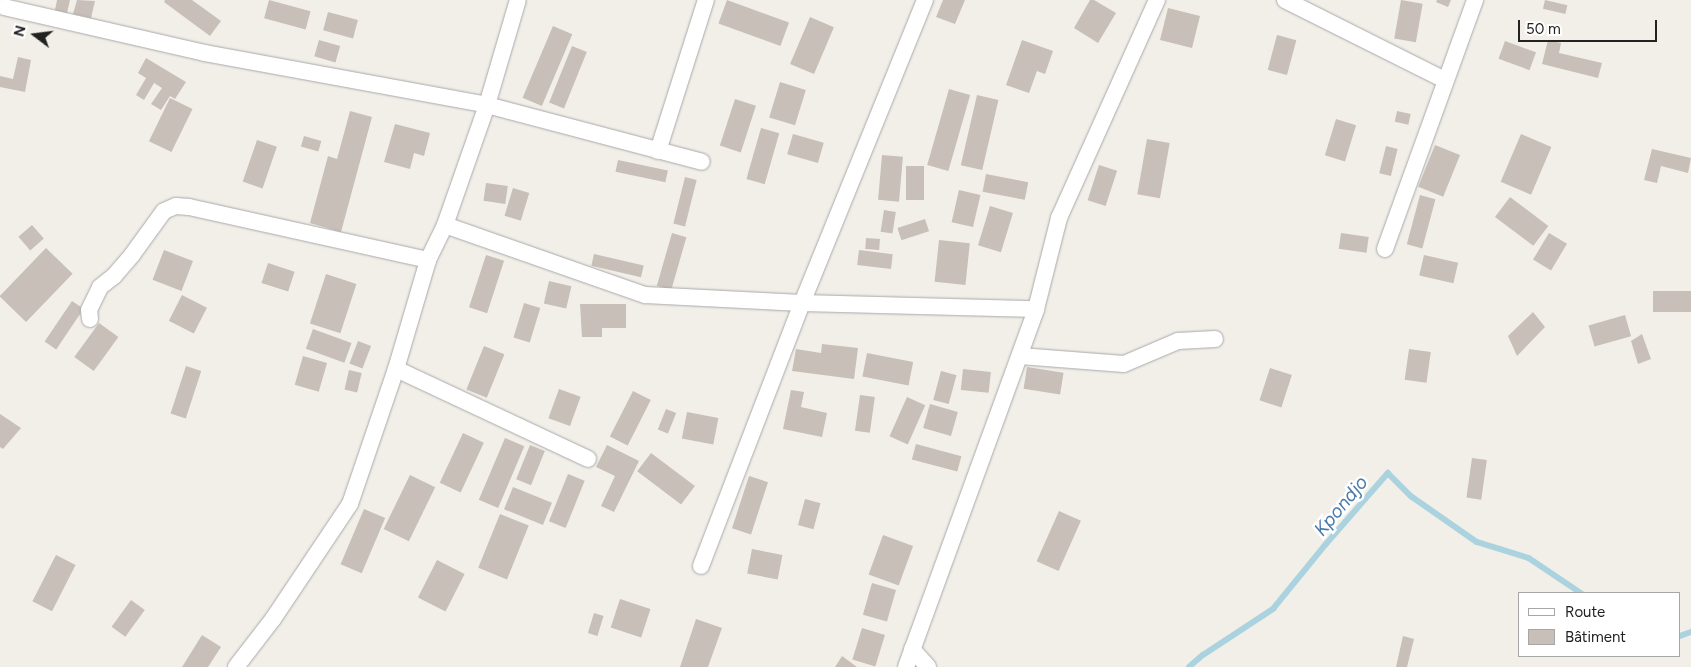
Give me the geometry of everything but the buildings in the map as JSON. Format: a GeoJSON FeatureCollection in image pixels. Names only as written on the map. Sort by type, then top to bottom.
{"type":"FeatureCollection","features":[{"type":"Feature","properties":{"kind":"street"},"geometry":{"type":"LineString","coordinates":[[236,667],[273,619],[350,504],[396,369],[428,260],[445,225],[488,105],[518,0]]}},
{"type":"Feature","properties":{"kind":"street"},"geometry":{"type":"LineString","coordinates":[[658,151],[706,0]]}},
{"type":"Feature","properties":{"kind":"street"},"geometry":{"type":"LineString","coordinates":[[701,566],[802,303],[925,0]]}},
{"type":"Feature","properties":{"kind":"street"},"geometry":{"type":"LineString","coordinates":[[906,667],[1020,356],[1036,309],[1059,218],[1158,0]]}},
{"type":"Feature","properties":{"kind":"street"},"geometry":{"type":"LineString","coordinates":[[1285,0],[1445,80]]}},
{"type":"Feature","properties":{"kind":"street"},"geometry":{"type":"LineString","coordinates":[[1385,249],[1474,0]]}},
{"type":"Feature","properties":{"kind":"street"},"geometry":{"type":"LineString","coordinates":[[4,7],[205,52],[488,105],[702,162]]}},
{"type":"Feature","properties":{"kind":"street"},"geometry":{"type":"LineString","coordinates":[[90,319],[89,310],[100,287],[114,276],[132,255],[164,211],[176,206],[190,206],[428,260]]}},
{"type":"Feature","properties":{"kind":"street"},"geometry":{"type":"LineString","coordinates":[[445,225],[646,295],[802,303],[1036,309]]}},
{"type":"Feature","properties":{"kind":"street"},"geometry":{"type":"LineString","coordinates":[[1020,356],[1124,364],[1178,341],[1215,339]]}},
{"type":"Feature","properties":{"kind":"street"},"geometry":{"type":"LineString","coordinates":[[396,369],[588,458]]}},
{"type":"Feature","properties":{"kind":"street"},"geometry":{"type":"LineString","coordinates":[[912,649],[928,667]]}},
{"type":"Feature","properties":{"kind":"waterway","name":"Kpondjo"},"geometry":{"type":"LineString","coordinates":[[1189,667],[1203,655],[1273,609],[1388,473],[1411,496],[1477,542],[1529,558],[1580,592]]}},
{"type":"Feature","properties":{"kind":"waterway","name":"Kpondjo"},"geometry":{"type":"LineString","coordinates":[[1681,636],[1691,632]]}}]}
